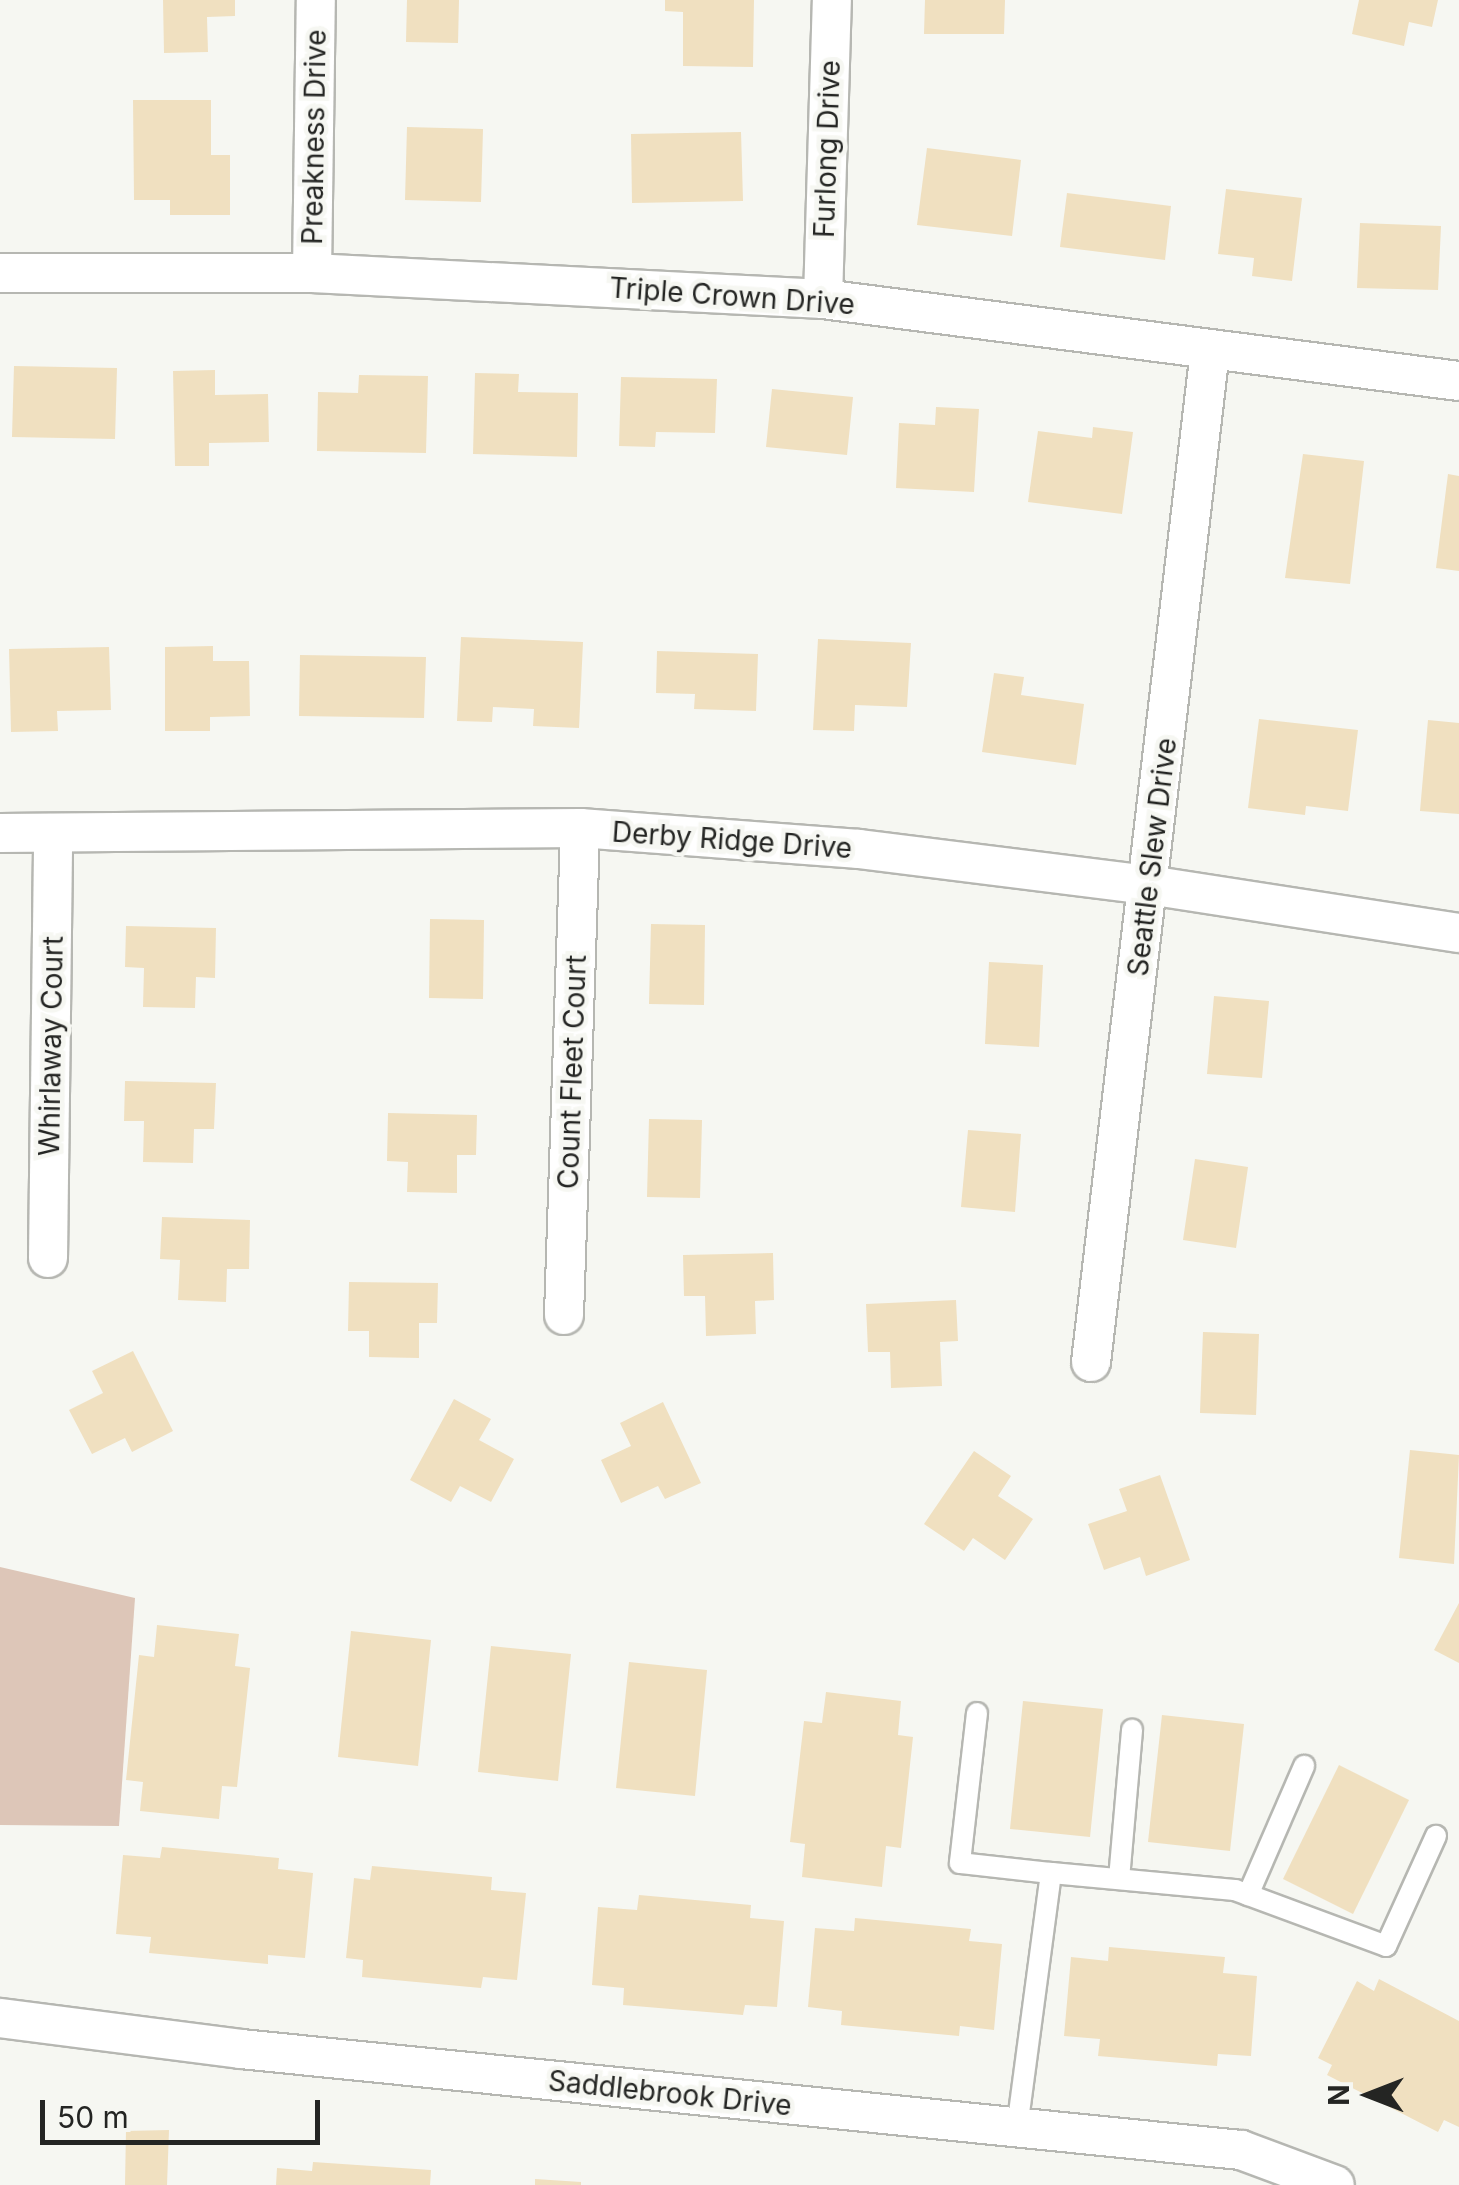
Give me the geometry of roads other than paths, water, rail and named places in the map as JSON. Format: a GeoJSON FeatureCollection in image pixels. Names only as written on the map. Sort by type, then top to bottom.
{"type":"FeatureCollection","features":[{"type":"Feature","properties":{"kind":"street","name":"Preakness Drive"},"geometry":{"type":"LineString","coordinates":[[312,273],[316,0]]}},
{"type":"Feature","properties":{"kind":"street","name":"Furlong Drive"},"geometry":{"type":"LineString","coordinates":[[822,299],[832,0]]}},
{"type":"Feature","properties":{"kind":"street","name":"Triple Crown Drive"},"geometry":{"type":"LineString","coordinates":[[0,273],[312,273],[822,299],[1459,381]]}},
{"type":"Feature","properties":{"kind":"street","name":"Seattle Slew Drive"},"geometry":{"type":"LineString","coordinates":[[1092,1362],[1210,351]]}},
{"type":"Feature","properties":{"kind":"street","name":"Derby Ridge Drive"},"geometry":{"type":"LineString","coordinates":[[0,833],[580,828],[859,849],[1148,885],[1459,933]]}},
{"type":"Feature","properties":{"kind":"street","name":"Count Fleet Court"},"geometry":{"type":"LineString","coordinates":[[564,1315],[580,828]]}},
{"type":"Feature","properties":{"kind":"street","name":"Whirlaway Court"},"geometry":{"type":"LineString","coordinates":[[48,1258],[53,833]]}},
{"type":"Feature","properties":{"kind":"street","name":"Saddlebrook Drive"},"geometry":{"type":"LineString","coordinates":[[0,2018],[241,2049],[1017,2128],[1335,2185]]}},
{"type":"Feature","properties":{"kind":"lane"},"geometry":{"type":"LineString","coordinates":[[977,1713],[960,1863],[1248,1895],[1386,1946],[1436,1836]]}},
{"type":"Feature","properties":{"kind":"lane"},"geometry":{"type":"LineString","coordinates":[[1119,1880],[1132,1730]]}},
{"type":"Feature","properties":{"kind":"lane"},"geometry":{"type":"LineString","coordinates":[[1248,1895],[1304,1766]]}},
{"type":"Feature","properties":{"kind":"lane"},"geometry":{"type":"LineString","coordinates":[[1017,2128],[1050,1873]]}}]}
